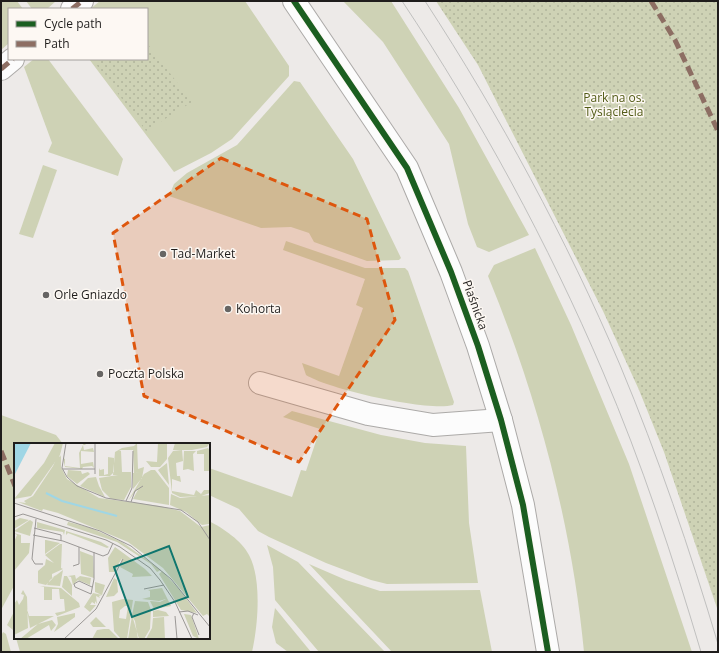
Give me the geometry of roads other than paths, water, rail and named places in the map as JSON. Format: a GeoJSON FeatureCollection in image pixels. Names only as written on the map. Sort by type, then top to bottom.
{"type":"FeatureCollection","features":[{"type":"Feature","properties":{"kind":"street"},"geometry":{"type":"LineString","coordinates":[[73,8],[82,1]]}},
{"type":"Feature","properties":{"kind":"street","name":"Piaśnicka"},"geometry":{"type":"LineString","coordinates":[[294,1],[407,168],[451,272],[478,346],[501,420],[523,505],[548,652]]}},
{"type":"Feature","properties":{"kind":"street"},"geometry":{"type":"LineString","coordinates":[[1,69],[12,60]]}},
{"type":"Feature","properties":{"kind":"street"},"geometry":{"type":"LineString","coordinates":[[260,383],[368,414],[433,425],[501,420]]}},
{"type":"Feature","properties":{"kind":"tram line"},"geometry":{"type":"LineString","coordinates":[[402,1],[459,90],[511,182],[536,229],[582,324],[617,406],[644,476],[668,546],[701,652]]}},
{"type":"Feature","properties":{"kind":"tram line"},"geometry":{"type":"LineString","coordinates":[[425,1],[480,89],[530,178],[599,318],[634,399],[660,468],[685,538],[718,644]]}},
{"type":"Feature","properties":{"kind":"place","name":"Tad-Market"},"geometry":{"type":"Point","coordinates":[163,254]}},
{"type":"Feature","properties":{"kind":"place","name":"Orle Gniazdo"},"geometry":{"type":"Point","coordinates":[46,295]}},
{"type":"Feature","properties":{"kind":"place","name":"Kohorta"},"geometry":{"type":"Point","coordinates":[228,309]}},
{"type":"Feature","properties":{"kind":"place","name":"Poczta Polska"},"geometry":{"type":"Point","coordinates":[100,374]}},
{"type":"Feature","properties":{"kind":"park label","name":"Park na os. Tysiąclecia"},"geometry":{"type":"Point","coordinates":[614,105]}}]}
